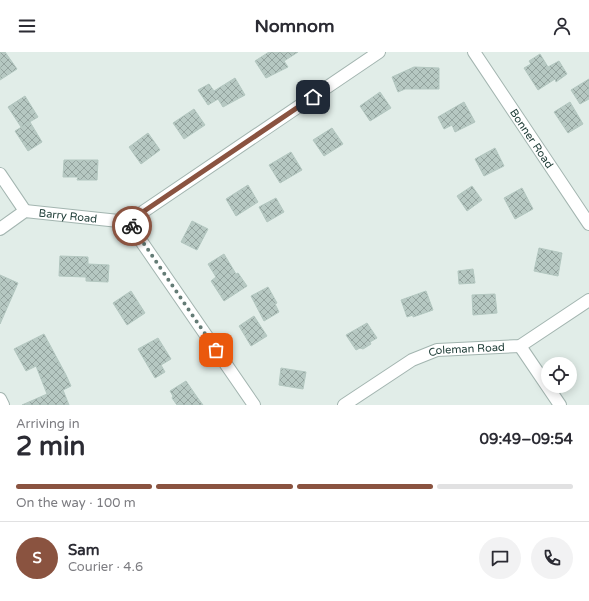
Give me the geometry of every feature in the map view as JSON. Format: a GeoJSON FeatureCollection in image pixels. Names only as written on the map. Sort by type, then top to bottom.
{"type":"FeatureCollection","features":[{"type":"Feature","properties":{"kind":"street"},"geometry":{"type":"LineString","coordinates":[[254,405],[128,222],[379,52]]}},
{"type":"Feature","properties":{"kind":"street","name":"Bonner Road"},"geometry":{"type":"LineString","coordinates":[[474,52],[589,224]]}},
{"type":"Feature","properties":{"kind":"street"},"geometry":{"type":"LineString","coordinates":[[0,174],[25,211]]}},
{"type":"Feature","properties":{"kind":"street","name":"Barry Road"},"geometry":{"type":"LineString","coordinates":[[0,229],[25,211],[128,222]]}},
{"type":"Feature","properties":{"kind":"street","name":"Coleman Road"},"geometry":{"type":"LineString","coordinates":[[344,405],[412,360],[437,350],[520,346],[589,300]]}},
{"type":"Feature","properties":{"kind":"street"},"geometry":{"type":"LineString","coordinates":[[520,346],[560,405]]}},
{"type":"Feature","properties":{"kind":"street"},"geometry":{"type":"LineString","coordinates":[[0,399],[3,405]]}},
{"type":"Feature","properties":{"kind":"building"},"geometry":{"type":"Polygon","coordinates":[[[0,52],[5,52],[17,69],[0,80],[0,52]]]}},
{"type":"Feature","properties":{"kind":"building"},"geometry":{"type":"Polygon","coordinates":[[[269,52],[298,52],[284,61],[288,67],[266,78],[255,61],[269,52]]]}},
{"type":"Feature","properties":{"kind":"building"},"geometry":{"type":"Polygon","coordinates":[[[540,54],[548,67],[559,61],[567,74],[556,82],[555,79],[538,90],[524,68],[531,64],[529,61],[540,54]]]}},
{"type":"Feature","properties":{"kind":"building"},"geometry":{"type":"Polygon","coordinates":[[[414,67],[439,68],[439,89],[405,89],[398,92],[392,77],[414,67]]]}},
{"type":"Feature","properties":{"kind":"building"},"geometry":{"type":"Polygon","coordinates":[[[235,78],[245,95],[223,107],[218,99],[208,105],[198,90],[209,84],[214,91],[235,78]]]}},
{"type":"Feature","properties":{"kind":"building"},"geometry":{"type":"Polygon","coordinates":[[[589,79],[589,99],[580,104],[571,90],[589,79]]]}},
{"type":"Feature","properties":{"kind":"building"},"geometry":{"type":"Polygon","coordinates":[[[380,92],[391,108],[370,121],[360,106],[380,92]]]}},
{"type":"Feature","properties":{"kind":"building"},"geometry":{"type":"Polygon","coordinates":[[[25,96],[38,117],[21,127],[8,107],[25,96]]]}},
{"type":"Feature","properties":{"kind":"building"},"geometry":{"type":"Polygon","coordinates":[[[464,102],[475,122],[455,132],[452,125],[444,129],[438,117],[464,102]]]}},
{"type":"Feature","properties":{"kind":"building"},"geometry":{"type":"Polygon","coordinates":[[[570,102],[583,124],[568,133],[554,112],[570,102]]]}},
{"type":"Feature","properties":{"kind":"building"},"geometry":{"type":"Polygon","coordinates":[[[194,109],[205,125],[184,139],[173,123],[194,109]]]}},
{"type":"Feature","properties":{"kind":"building"},"geometry":{"type":"Polygon","coordinates":[[[30,122],[42,142],[28,151],[15,131],[30,122]]]}},
{"type":"Feature","properties":{"kind":"building"},"geometry":{"type":"Polygon","coordinates":[[[332,128],[343,144],[324,156],[313,140],[332,128]]]}},
{"type":"Feature","properties":{"kind":"building"},"geometry":{"type":"Polygon","coordinates":[[[148,133],[160,150],[141,164],[129,147],[148,133]]]}},
{"type":"Feature","properties":{"kind":"building"},"geometry":{"type":"Polygon","coordinates":[[[495,148],[504,166],[484,176],[475,159],[495,148]]]}},
{"type":"Feature","properties":{"kind":"building"},"geometry":{"type":"Polygon","coordinates":[[[291,152],[302,170],[280,183],[269,165],[291,152]]]}},
{"type":"Feature","properties":{"kind":"building"},"geometry":{"type":"Polygon","coordinates":[[[64,160],[98,160],[97,180],[77,180],[78,177],[63,177],[64,160]]]}},
{"type":"Feature","properties":{"kind":"building"},"geometry":{"type":"Polygon","coordinates":[[[248,185],[258,202],[236,216],[226,199],[248,185]]]}},
{"type":"Feature","properties":{"kind":"building"},"geometry":{"type":"Polygon","coordinates":[[[472,186],[482,200],[467,211],[457,196],[472,186]]]}},
{"type":"Feature","properties":{"kind":"building"},"geometry":{"type":"Polygon","coordinates":[[[522,188],[533,209],[515,219],[504,198],[522,188]]]}},
{"type":"Feature","properties":{"kind":"building"},"geometry":{"type":"Polygon","coordinates":[[[276,198],[284,212],[267,222],[259,207],[276,198]]]}},
{"type":"Feature","properties":{"kind":"building"},"geometry":{"type":"Polygon","coordinates":[[[192,221],[208,229],[197,250],[181,242],[192,221]]]}},
{"type":"Feature","properties":{"kind":"building"},"geometry":{"type":"Polygon","coordinates":[[[539,248],[562,253],[558,276],[534,271],[539,248]]]}},
{"type":"Feature","properties":{"kind":"building"},"geometry":{"type":"Polygon","coordinates":[[[224,254],[236,274],[238,273],[247,286],[224,301],[211,281],[216,277],[208,264],[224,254]]]}},
{"type":"Feature","properties":{"kind":"building"},"geometry":{"type":"Polygon","coordinates":[[[60,256],[88,257],[88,264],[109,265],[108,282],[86,281],[86,277],[59,276],[60,256]]]}},
{"type":"Feature","properties":{"kind":"building"},"geometry":{"type":"Polygon","coordinates":[[[473,269],[475,283],[459,284],[458,271],[473,269]]]}},
{"type":"Feature","properties":{"kind":"building"},"geometry":{"type":"Polygon","coordinates":[[[0,275],[18,283],[0,324],[0,275]]]}},
{"type":"Feature","properties":{"kind":"building"},"geometry":{"type":"Polygon","coordinates":[[[268,287],[277,303],[275,304],[279,312],[264,321],[251,296],[268,287]]]}},
{"type":"Feature","properties":{"kind":"building"},"geometry":{"type":"Polygon","coordinates":[[[131,291],[145,313],[127,325],[113,303],[131,291]]]}},
{"type":"Feature","properties":{"kind":"building"},"geometry":{"type":"Polygon","coordinates":[[[426,291],[433,310],[413,317],[413,315],[407,317],[401,300],[426,291]]]}},
{"type":"Feature","properties":{"kind":"building"},"geometry":{"type":"Polygon","coordinates":[[[495,294],[497,313],[473,315],[472,295],[495,294]]]}},
{"type":"Feature","properties":{"kind":"building"},"geometry":{"type":"Polygon","coordinates":[[[254,316],[267,336],[251,346],[239,326],[254,316]]]}},
{"type":"Feature","properties":{"kind":"building"},"geometry":{"type":"Polygon","coordinates":[[[367,323],[377,338],[363,349],[360,348],[356,350],[346,335],[367,323]]]}},
{"type":"Feature","properties":{"kind":"building"},"geometry":{"type":"Polygon","coordinates":[[[44,334],[71,386],[63,390],[69,405],[22,405],[47,394],[36,366],[26,371],[14,349],[44,334]]]}},
{"type":"Feature","properties":{"kind":"building"},"geometry":{"type":"Polygon","coordinates":[[[158,338],[171,359],[161,365],[165,372],[155,378],[138,349],[158,338]]]}},
{"type":"Feature","properties":{"kind":"building"},"geometry":{"type":"Polygon","coordinates":[[[281,368],[306,372],[303,389],[279,385],[281,368]]]}},
{"type":"Feature","properties":{"kind":"building"},"geometry":{"type":"Polygon","coordinates":[[[186,381],[203,405],[177,405],[172,398],[173,396],[170,391],[186,381]]]}},
{"type":"Feature","properties":{"kind":"way so far"},"geometry":{"type":"LineString","coordinates":[[132,226],[216,350]]}},
{"type":"Feature","properties":{"kind":"route"},"geometry":{"type":"LineString","coordinates":[[132,226],[128,222],[313,97]]}}]}
